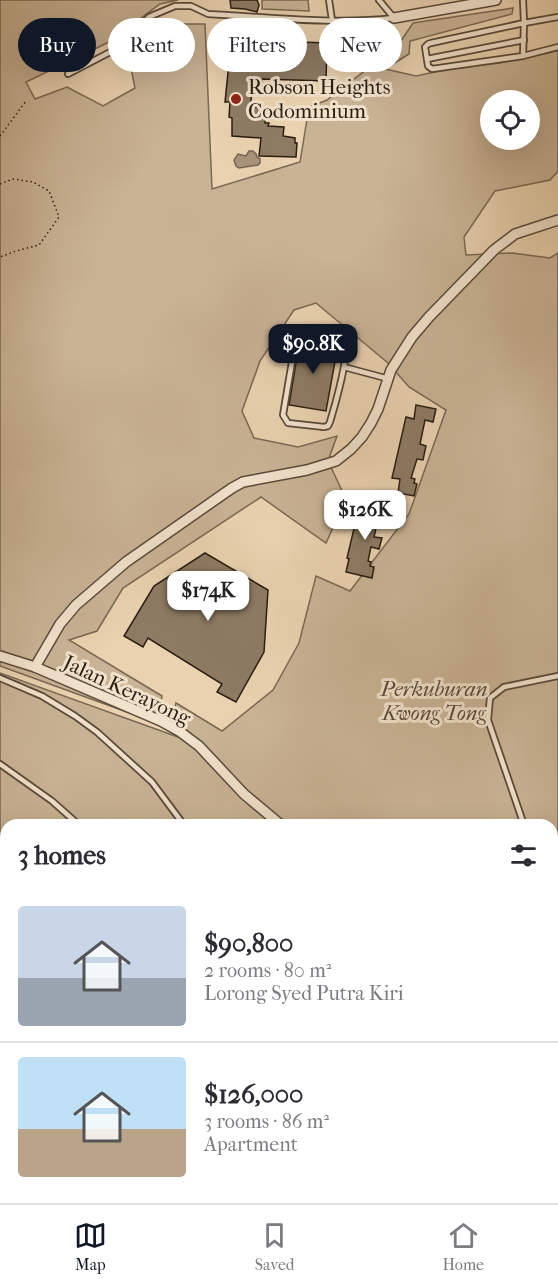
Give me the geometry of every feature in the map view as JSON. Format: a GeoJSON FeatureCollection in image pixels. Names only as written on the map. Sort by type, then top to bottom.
{"type":"FeatureCollection","features":[{"type":"Feature","properties":{"kind":"street"},"geometry":{"type":"LineString","coordinates":[[394,18],[496,0]]}},
{"type":"Feature","properties":{"kind":"street"},"geometry":{"type":"LineString","coordinates":[[34,667],[60,624],[76,605],[155,541],[232,488],[243,482],[307,470],[336,461],[351,449],[371,423],[391,370],[412,337],[429,317],[494,250],[515,234],[558,220]]}},
{"type":"Feature","properties":{"kind":"street","name":"Jalan Kerayong"},"geometry":{"type":"LineString","coordinates":[[0,656],[34,667],[161,721],[179,731],[199,746],[244,794],[274,819]]}},
{"type":"Feature","properties":{"kind":"lane"},"geometry":{"type":"LineString","coordinates":[[329,0],[332,18]]}},
{"type":"Feature","properties":{"kind":"lane"},"geometry":{"type":"LineString","coordinates":[[379,0],[394,18]]}},
{"type":"Feature","properties":{"kind":"lane"},"geometry":{"type":"LineString","coordinates":[[523,0],[523,56]]}},
{"type":"Feature","properties":{"kind":"lane"},"geometry":{"type":"LineString","coordinates":[[68,75],[116,49],[149,18],[175,6],[190,3],[208,14],[319,19]]}},
{"type":"Feature","properties":{"kind":"lane"},"geometry":{"type":"LineString","coordinates":[[558,17],[428,44],[425,47],[428,66],[432,69],[523,56],[558,47]]}},
{"type":"Feature","properties":{"kind":"lane"},"geometry":{"type":"LineString","coordinates":[[427,59],[524,40]]}},
{"type":"Feature","properties":{"kind":"lane"},"geometry":{"type":"LineString","coordinates":[[311,332],[341,341],[346,356],[344,367],[328,426],[288,423],[284,415],[298,336],[311,332]]}},
{"type":"Feature","properties":{"kind":"lane"},"geometry":{"type":"LineString","coordinates":[[344,367],[389,379]]}},
{"type":"Feature","properties":{"kind":"lane"},"geometry":{"type":"LineString","coordinates":[[522,819],[488,720],[490,698],[504,687],[558,676]]}},
{"type":"Feature","properties":{"kind":"lane"},"geometry":{"type":"LineString","coordinates":[[0,678],[42,696],[98,732],[152,783],[179,819]]}},
{"type":"Feature","properties":{"kind":"lane"},"geometry":{"type":"LineString","coordinates":[[0,764],[52,801],[72,819]]}},
{"type":"Feature","properties":{"kind":"path"},"geometry":{"type":"LineString","coordinates":[[0,136],[26,101]]}},
{"type":"Feature","properties":{"kind":"path"},"geometry":{"type":"LineString","coordinates":[[0,184],[14,179],[33,182],[49,190],[59,217],[39,245],[0,257]]}},
{"type":"Feature","properties":{"kind":"green space","name":"Perkuburan Kwong Tong"},"geometry":{"type":"Polygon","coordinates":[[[0,0],[178,0],[160,4],[141,18],[108,18],[108,42],[96,48],[96,18],[18,18],[18,72],[47,72],[26,82],[35,99],[67,87],[103,106],[135,88],[132,72],[195,72],[195,24],[205,24],[212,189],[300,162],[309,107],[327,100],[363,72],[398,72],[416,76],[458,67],[500,63],[558,50],[558,171],[550,180],[495,191],[464,237],[466,255],[512,253],[550,258],[558,253],[558,819],[0,819],[0,673],[178,737],[168,730],[176,703],[222,731],[273,690],[299,643],[316,576],[350,591],[409,514],[446,410],[409,387],[388,363],[316,303],[294,310],[260,361],[242,411],[254,438],[298,447],[337,436],[328,461],[346,499],[326,543],[261,497],[123,588],[97,631],[69,640],[162,696],[160,707],[149,720],[0,666],[0,0]]]}},
{"type":"Feature","properties":{"kind":"green space"},"geometry":{"type":"Polygon","coordinates":[[[262,0],[308,0],[309,11],[262,9],[262,0]]]}},
{"type":"Feature","properties":{"kind":"green space"},"geometry":{"type":"Polygon","coordinates":[[[513,8],[512,14],[410,41],[409,54],[402,58],[402,40],[413,23],[513,8]]]}},
{"type":"Feature","properties":{"kind":"shaded area"},"geometry":{"type":"Polygon","coordinates":[[[249,151],[256,154],[260,163],[239,168],[236,166],[234,160],[238,154],[246,156],[249,151]]]}},
{"type":"Feature","properties":{"kind":"building"},"geometry":{"type":"Polygon","coordinates":[[[230,0],[257,0],[259,5],[257,12],[231,8],[230,0]]]}},
{"type":"Feature","properties":{"kind":"building","name":"Robson Heights Codominium"},"geometry":{"type":"Polygon","coordinates":[[[307,42],[319,43],[319,72],[326,72],[326,81],[262,79],[261,87],[253,86],[250,107],[262,108],[261,119],[269,123],[268,126],[284,127],[283,136],[295,138],[296,157],[259,156],[261,138],[232,136],[232,118],[229,117],[230,102],[225,102],[228,72],[307,72],[307,42]]]}},
{"type":"Feature","properties":{"kind":"building"},"geometry":{"type":"Polygon","coordinates":[[[303,339],[338,345],[326,411],[289,405],[299,345],[303,339]]]}},
{"type":"Feature","properties":{"kind":"building"},"geometry":{"type":"Polygon","coordinates":[[[416,405],[436,409],[433,422],[425,420],[420,444],[426,446],[423,460],[417,459],[411,478],[415,479],[414,483],[417,484],[414,496],[398,493],[400,479],[392,478],[406,417],[414,419],[416,405]]]}},
{"type":"Feature","properties":{"kind":"building"},"geometry":{"type":"Polygon","coordinates":[[[369,504],[390,509],[387,522],[378,519],[374,537],[382,538],[379,549],[371,547],[368,561],[371,562],[370,566],[374,567],[372,578],[346,572],[357,516],[366,518],[369,504]]]}},
{"type":"Feature","properties":{"kind":"building"},"geometry":{"type":"Polygon","coordinates":[[[205,553],[268,590],[264,652],[236,702],[217,692],[222,684],[148,638],[143,647],[124,636],[154,586],[205,553]]]}},
{"type":"Feature","properties":{"kind":"place","name":"Robson Heights Codominium"},"geometry":{"type":"Point","coordinates":[236,99]}}]}
